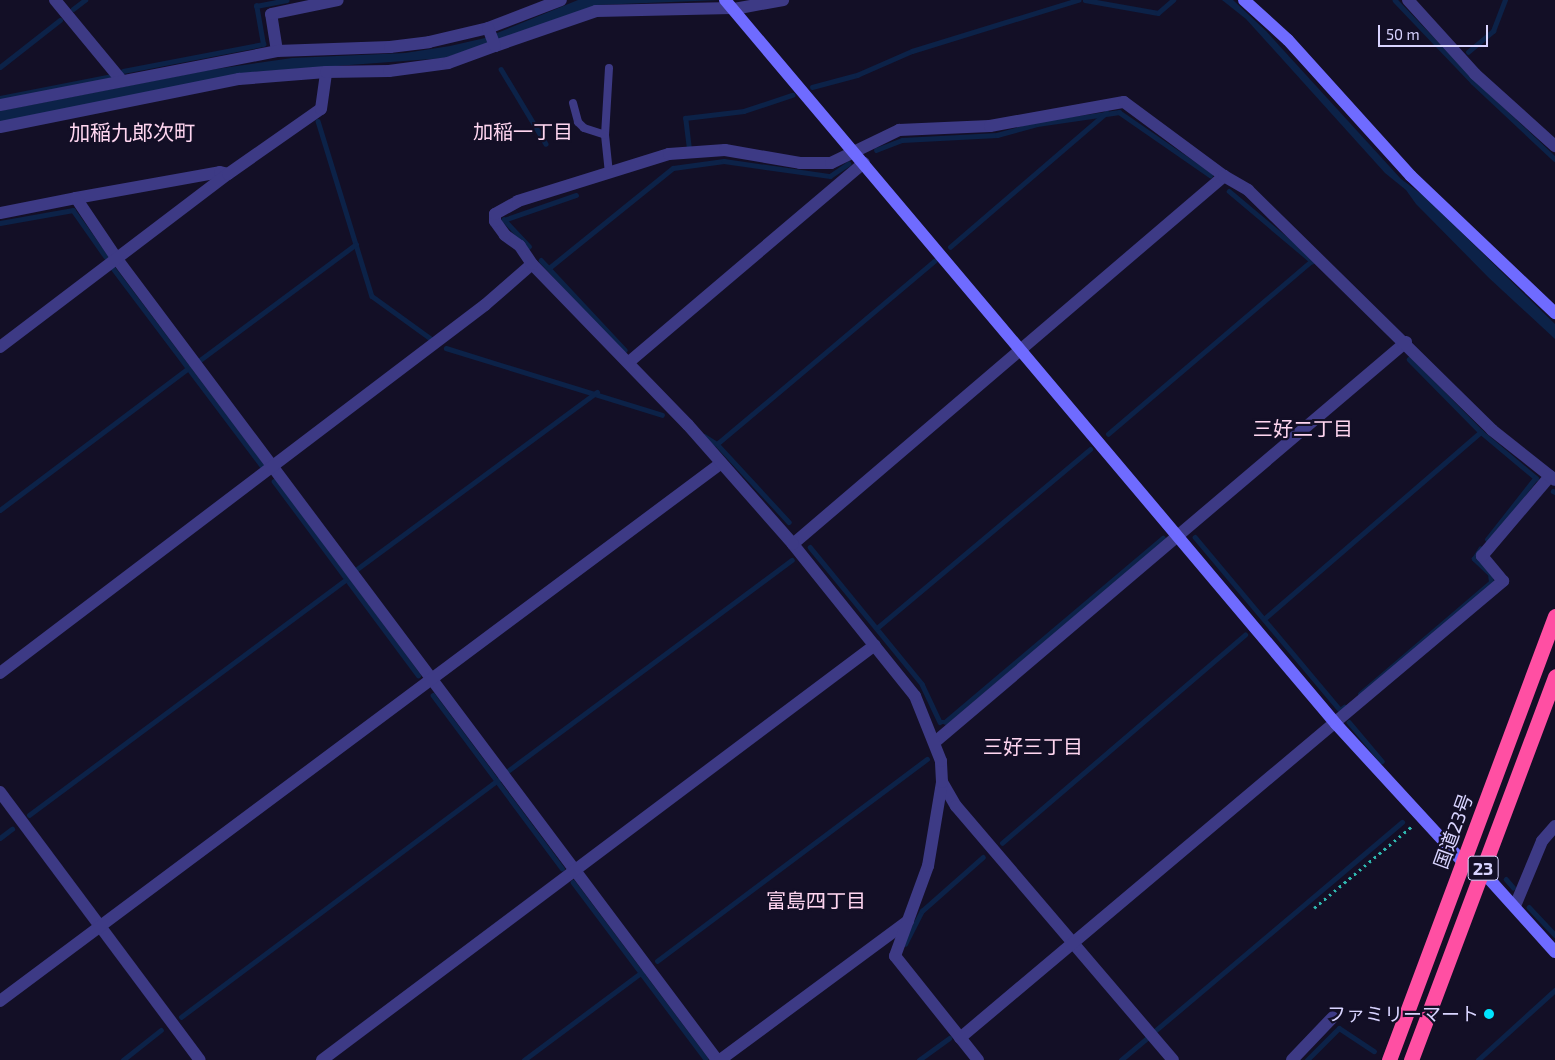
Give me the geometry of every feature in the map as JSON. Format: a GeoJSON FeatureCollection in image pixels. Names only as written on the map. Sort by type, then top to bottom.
{"type":"FeatureCollection","features":[{"type":"Feature","properties":{"kind":"highway","name":"国道23号"},"geometry":{"type":"LineString","coordinates":[[1389,1060],[1555,616]]}},
{"type":"Feature","properties":{"kind":"highway","name":"23"},"geometry":{"type":"LineString","coordinates":[[1411,1060],[1555,676]]}},
{"type":"Feature","properties":{"kind":"street"},"geometry":{"type":"LineString","coordinates":[[55,0],[122,81]]}},
{"type":"Feature","properties":{"kind":"street"},"geometry":{"type":"LineString","coordinates":[[277,51],[271,14],[338,0]]}},
{"type":"Feature","properties":{"kind":"street"},"geometry":{"type":"LineString","coordinates":[[0,128],[239,79],[326,72],[388,71],[448,63],[491,37],[561,0]]}},
{"type":"Feature","properties":{"kind":"street"},"geometry":{"type":"LineString","coordinates":[[0,104],[277,51],[390,47],[491,37],[596,12],[730,6],[783,0]]}},
{"type":"Feature","properties":{"kind":"street"},"geometry":{"type":"LineString","coordinates":[[1244,0],[1288,40],[1411,176],[1555,313]]}},
{"type":"Feature","properties":{"kind":"street"},"geometry":{"type":"LineString","coordinates":[[1408,0],[1475,74],[1555,146]]}},
{"type":"Feature","properties":{"kind":"street"},"geometry":{"type":"LineString","coordinates":[[730,6],[1336,724],[1463,862],[1482,870],[1555,952]]}},
{"type":"Feature","properties":{"kind":"street"},"geometry":{"type":"LineString","coordinates":[[0,347],[228,174],[321,109],[326,72]]}},
{"type":"Feature","properties":{"kind":"street"},"geometry":{"type":"LineString","coordinates":[[960,1038],[1336,724],[1503,581],[1482,556],[1552,478],[1492,430],[1406,342],[1248,190],[1224,176],[1124,102],[990,126],[899,130],[831,163],[800,162],[725,150],[679,154],[609,172],[518,201],[495,214],[495,221],[505,235],[520,246],[532,264],[628,362],[793,544],[915,696],[941,761],[942,782],[928,866],[895,956],[960,1038],[978,1060]]}},
{"type":"Feature","properties":{"kind":"street"},"geometry":{"type":"LineString","coordinates":[[628,362],[864,163]]}},
{"type":"Feature","properties":{"kind":"street"},"geometry":{"type":"LineString","coordinates":[[0,213],[220,172],[228,174]]}},
{"type":"Feature","properties":{"kind":"street"},"geometry":{"type":"LineString","coordinates":[[793,544],[1020,348],[1224,176]]}},
{"type":"Feature","properties":{"kind":"street"},"geometry":{"type":"LineString","coordinates":[[76,198],[117,259],[718,1060],[908,920]]}},
{"type":"Feature","properties":{"kind":"street"},"geometry":{"type":"LineString","coordinates":[[0,673],[274,467],[485,305],[532,264]]}},
{"type":"Feature","properties":{"kind":"street"},"geometry":{"type":"LineString","coordinates":[[935,742],[1406,342]]}},
{"type":"Feature","properties":{"kind":"street"},"geometry":{"type":"LineString","coordinates":[[0,1001],[720,464]]}},
{"type":"Feature","properties":{"kind":"street"},"geometry":{"type":"LineString","coordinates":[[322,1060],[875,645]]}},
{"type":"Feature","properties":{"kind":"street"},"geometry":{"type":"LineString","coordinates":[[942,782],[956,806],[1173,1060]]}},
{"type":"Feature","properties":{"kind":"street"},"geometry":{"type":"LineString","coordinates":[[0,792],[200,1060]]}},
{"type":"Feature","properties":{"kind":"street"},"geometry":{"type":"LineString","coordinates":[[1514,906],[1542,842],[1555,826]]}},
{"type":"Feature","properties":{"kind":"street"},"geometry":{"type":"LineString","coordinates":[[1292,1060],[1333,1017]]}},
{"type":"Feature","properties":{"kind":"lane"},"geometry":{"type":"LineString","coordinates":[[609,68],[605,135],[609,172]]}},
{"type":"Feature","properties":{"kind":"lane"},"geometry":{"type":"LineString","coordinates":[[573,103],[578,122],[584,128],[605,135]]}},
{"type":"Feature","properties":{"kind":"path"},"geometry":{"type":"LineString","coordinates":[[1314,908],[1423,817]]}},
{"type":"Feature","properties":{"kind":"water"},"geometry":{"type":"Polygon","coordinates":[[[578,0],[720,0],[597,5],[445,58],[253,72],[0,122],[0,111],[209,70],[292,58],[405,53],[450,46],[485,38],[578,0]]]}},
{"type":"Feature","properties":{"kind":"water"},"geometry":{"type":"Polygon","coordinates":[[[1222,0],[1233,0],[1266,31],[1401,179],[1424,196],[1555,324],[1555,339],[1489,278],[1416,204],[1406,190],[1385,173],[1246,19],[1222,0]]]}},
{"type":"Feature","properties":{"kind":"waterway"},"geometry":{"type":"LineString","coordinates":[[73,9],[85,0]]}},
{"type":"Feature","properties":{"kind":"waterway"},"geometry":{"type":"LineString","coordinates":[[123,71],[263,44],[256,6],[286,0]]}},
{"type":"Feature","properties":{"kind":"waterway"},"geometry":{"type":"LineString","coordinates":[[812,87],[857,75],[912,51],[1078,0]]}},
{"type":"Feature","properties":{"kind":"waterway"},"geometry":{"type":"LineString","coordinates":[[1085,0],[1158,13],[1173,0]]}},
{"type":"Feature","properties":{"kind":"waterway"},"geometry":{"type":"LineString","coordinates":[[1395,0],[1473,82],[1555,159]]}},
{"type":"Feature","properties":{"kind":"waterway"},"geometry":{"type":"LineString","coordinates":[[1468,52],[1493,31],[1505,0]]}},
{"type":"Feature","properties":{"kind":"waterway"},"geometry":{"type":"LineString","coordinates":[[0,67],[60,20]]}},
{"type":"Feature","properties":{"kind":"waterway"},"geometry":{"type":"LineString","coordinates":[[501,69],[546,144]]}},
{"type":"Feature","properties":{"kind":"waterway"},"geometry":{"type":"LineString","coordinates":[[0,98],[112,76]]}},
{"type":"Feature","properties":{"kind":"waterway"},"geometry":{"type":"LineString","coordinates":[[689,149],[685,118],[744,111],[792,95]]}},
{"type":"Feature","properties":{"kind":"waterway"},"geometry":{"type":"LineString","coordinates":[[876,150],[902,140],[997,135],[1037,124],[1119,112],[1210,175]]}},
{"type":"Feature","properties":{"kind":"waterway"},"geometry":{"type":"LineString","coordinates":[[950,247],[1106,113]]}},
{"type":"Feature","properties":{"kind":"waterway"},"geometry":{"type":"LineString","coordinates":[[318,121],[372,296],[430,338]]}},
{"type":"Feature","properties":{"kind":"waterway"},"geometry":{"type":"LineString","coordinates":[[549,268],[673,168],[724,161],[830,176],[848,164]]}},
{"type":"Feature","properties":{"kind":"waterway"},"geometry":{"type":"LineString","coordinates":[[1229,191],[1312,261]]}},
{"type":"Feature","properties":{"kind":"waterway"},"geometry":{"type":"LineString","coordinates":[[529,247],[504,220],[576,195]]}},
{"type":"Feature","properties":{"kind":"waterway"},"geometry":{"type":"LineString","coordinates":[[0,223],[73,210],[106,257]]}},
{"type":"Feature","properties":{"kind":"waterway"},"geometry":{"type":"LineString","coordinates":[[200,360],[356,244]]}},
{"type":"Feature","properties":{"kind":"waterway"},"geometry":{"type":"LineString","coordinates":[[541,260],[625,350]]}},
{"type":"Feature","properties":{"kind":"waterway"},"geometry":{"type":"LineString","coordinates":[[717,444],[934,261]]}},
{"type":"Feature","properties":{"kind":"waterway"},"geometry":{"type":"LineString","coordinates":[[1108,434],[1311,261]]}},
{"type":"Feature","properties":{"kind":"waterway"},"geometry":{"type":"LineString","coordinates":[[113,268],[263,467]]}},
{"type":"Feature","properties":{"kind":"waterway"},"geometry":{"type":"LineString","coordinates":[[446,348],[662,415]]}},
{"type":"Feature","properties":{"kind":"waterway"},"geometry":{"type":"LineString","coordinates":[[1409,359],[1481,432],[1536,478],[1488,539]]}},
{"type":"Feature","properties":{"kind":"waterway"},"geometry":{"type":"LineString","coordinates":[[0,510],[190,367]]}},
{"type":"Feature","properties":{"kind":"waterway"},"geometry":{"type":"LineString","coordinates":[[357,569],[597,392]]}},
{"type":"Feature","properties":{"kind":"waterway"},"geometry":{"type":"LineString","coordinates":[[1264,619],[1481,432]]}},
{"type":"Feature","properties":{"kind":"waterway"},"geometry":{"type":"LineString","coordinates":[[704,436],[717,444],[789,522]]}},
{"type":"Feature","properties":{"kind":"waterway"},"geometry":{"type":"LineString","coordinates":[[877,628],[1090,449]]}},
{"type":"Feature","properties":{"kind":"waterway"},"geometry":{"type":"LineString","coordinates":[[274,481],[418,675]]}},
{"type":"Feature","properties":{"kind":"waterway"},"geometry":{"type":"LineString","coordinates":[[1195,537],[1340,710],[1344,707]]}},
{"type":"Feature","properties":{"kind":"waterway"},"geometry":{"type":"LineString","coordinates":[[810,547],[922,684],[940,722],[945,722],[1163,538]]}},
{"type":"Feature","properties":{"kind":"waterway"},"geometry":{"type":"LineString","coordinates":[[1360,694],[1491,582],[1490,574],[1474,559],[1480,549]]}},
{"type":"Feature","properties":{"kind":"waterway"},"geometry":{"type":"LineString","coordinates":[[509,770],[792,560]]}},
{"type":"Feature","properties":{"kind":"waterway"},"geometry":{"type":"LineString","coordinates":[[29,815],[347,579]]}},
{"type":"Feature","properties":{"kind":"waterway"},"geometry":{"type":"LineString","coordinates":[[1002,843],[1245,635]]}},
{"type":"Feature","properties":{"kind":"waterway"},"geometry":{"type":"LineString","coordinates":[[433,695],[562,868]]}},
{"type":"Feature","properties":{"kind":"waterway"},"geometry":{"type":"LineString","coordinates":[[1349,722],[1382,761]]}},
{"type":"Feature","properties":{"kind":"waterway"},"geometry":{"type":"LineString","coordinates":[[657,961],[927,759]]}},
{"type":"Feature","properties":{"kind":"waterway"},"geometry":{"type":"LineString","coordinates":[[181,1017],[498,780]]}},
{"type":"Feature","properties":{"kind":"waterway"},"geometry":{"type":"LineString","coordinates":[[1156,1030],[1402,822]]}},
{"type":"Feature","properties":{"kind":"waterway"},"geometry":{"type":"LineString","coordinates":[[0,838],[12,829]]}},
{"type":"Feature","properties":{"kind":"waterway"},"geometry":{"type":"LineString","coordinates":[[905,944],[922,911],[983,857]]}},
{"type":"Feature","properties":{"kind":"waterway"},"geometry":{"type":"LineString","coordinates":[[1506,879],[1513,887]]}},
{"type":"Feature","properties":{"kind":"waterway"},"geometry":{"type":"LineString","coordinates":[[573,882],[706,1059]]}},
{"type":"Feature","properties":{"kind":"waterway"},"geometry":{"type":"LineString","coordinates":[[1529,907],[1555,935]]}},
{"type":"Feature","properties":{"kind":"waterway"},"geometry":{"type":"LineString","coordinates":[[524,1060],[642,972]]}},
{"type":"Feature","properties":{"kind":"waterway"},"geometry":{"type":"LineString","coordinates":[[1478,1060],[1555,990]]}},
{"type":"Feature","properties":{"kind":"waterway"},"geometry":{"type":"LineString","coordinates":[[1307,1060],[1339,1028],[1374,1051]]}},
{"type":"Feature","properties":{"kind":"waterway"},"geometry":{"type":"LineString","coordinates":[[123,1060],[161,1030]]}},
{"type":"Feature","properties":{"kind":"waterway"},"geometry":{"type":"LineString","coordinates":[[919,1060],[949,1038]]}},
{"type":"Feature","properties":{"kind":"waterway"},"geometry":{"type":"LineString","coordinates":[[1121,1060],[1146,1039]]}},
{"type":"Feature","properties":{"kind":"place","name":"ファミリーマート"},"geometry":{"type":"Point","coordinates":[1489,1014]}},
{"type":"Feature","properties":{"kind":"district","name":"加稲一丁目"},"geometry":{"type":"Point","coordinates":[523,131]}},
{"type":"Feature","properties":{"kind":"district","name":"加稲九郎次町"},"geometry":{"type":"Point","coordinates":[132,132]}},
{"type":"Feature","properties":{"kind":"district","name":"三好二丁目"},"geometry":{"type":"Point","coordinates":[1303,428]}},
{"type":"Feature","properties":{"kind":"district","name":"三好三丁目"},"geometry":{"type":"Point","coordinates":[1033,746]}},
{"type":"Feature","properties":{"kind":"district","name":"富島四丁目"},"geometry":{"type":"Point","coordinates":[816,900]}}]}
